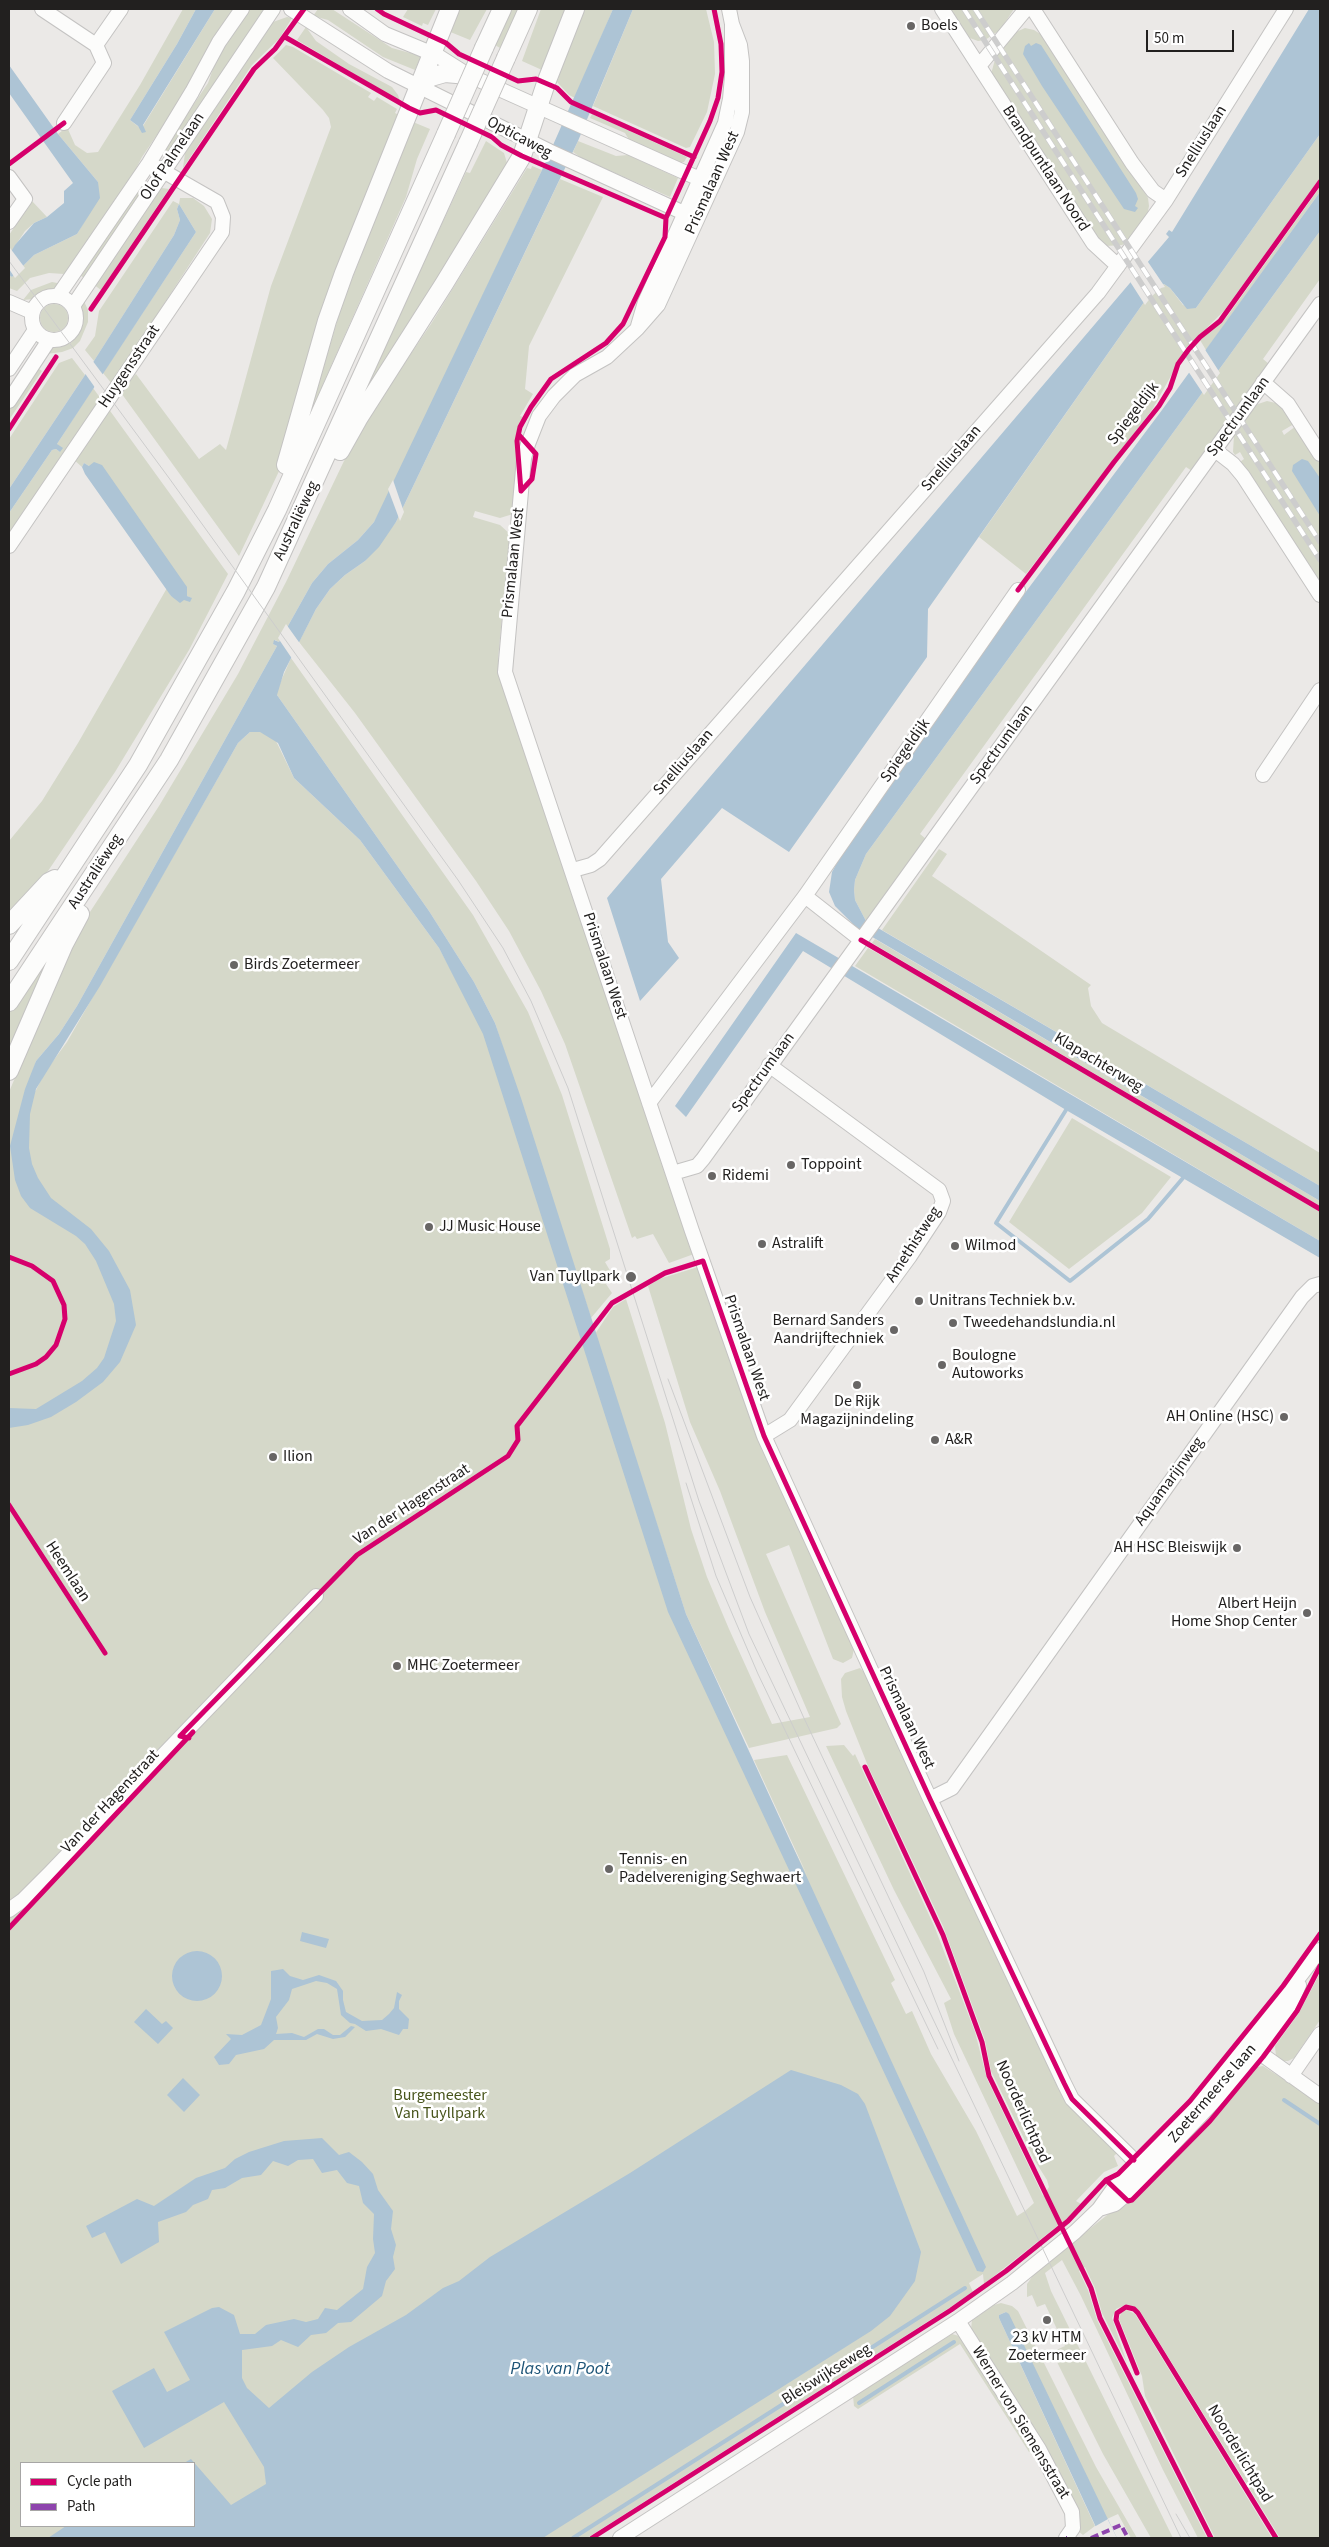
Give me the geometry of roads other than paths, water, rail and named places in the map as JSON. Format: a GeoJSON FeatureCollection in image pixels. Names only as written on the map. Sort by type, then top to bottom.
{"type":"FeatureCollection","features":[{"type":"Feature","properties":{"kind":"main road"},"geometry":{"type":"LineString","coordinates":[[277,510],[282,477],[296,434],[327,321],[418,86],[450,9]]}},
{"type":"Feature","properties":{"kind":"main road","name":"Australiëweg"},"geometry":{"type":"LineString","coordinates":[[9,961],[143,757],[236,591],[277,510],[502,9]]}},
{"type":"Feature","properties":{"kind":"main road","name":"Australiëweg"},"geometry":{"type":"LineString","coordinates":[[9,1002],[169,760],[266,587],[528,9]]}},
{"type":"Feature","properties":{"kind":"main road"},"geometry":{"type":"LineString","coordinates":[[307,498],[324,482],[358,419],[444,284],[522,156],[537,107],[575,9]]}},
{"type":"Feature","properties":{"kind":"main road"},"geometry":{"type":"LineString","coordinates":[[418,86],[430,77],[446,73],[468,76]]}},
{"type":"Feature","properties":{"kind":"main road"},"geometry":{"type":"LineString","coordinates":[[9,925],[49,882],[69,871]]}},
{"type":"Feature","properties":{"kind":"main road"},"geometry":{"type":"LineString","coordinates":[[9,1071],[61,951],[80,913],[86,888]]}},
{"type":"Feature","properties":{"kind":"street"},"geometry":{"type":"LineString","coordinates":[[42,9],[96,45],[104,63],[64,123]]}},
{"type":"Feature","properties":{"kind":"street"},"geometry":{"type":"LineString","coordinates":[[96,45],[121,9]]}},
{"type":"Feature","properties":{"kind":"street","name":"Olof Palmelaan"},"geometry":{"type":"LineString","coordinates":[[58,296],[149,162],[192,92],[219,42],[242,9]]}},
{"type":"Feature","properties":{"kind":"street","name":"Olof Palmelaan"},"geometry":{"type":"LineString","coordinates":[[73,306],[273,9]]}},
{"type":"Feature","properties":{"kind":"street","name":"Opticaweg"},"geometry":{"type":"LineString","coordinates":[[291,9],[388,71],[549,151],[691,216]]}},
{"type":"Feature","properties":{"kind":"street","name":"Opticaweg"},"geometry":{"type":"LineString","coordinates":[[350,9],[385,34],[432,53],[468,76],[707,182]]}},
{"type":"Feature","properties":{"kind":"street","name":"Prismalaan West"},"geometry":{"type":"LineString","coordinates":[[729,9],[732,24],[740,45],[742,61],[742,112],[737,132],[707,182],[691,216],[644,302],[637,329],[606,357],[575,376],[554,396],[540,416],[524,458],[505,672],[573,870],[649,1103],[764,1436],[930,1799],[1072,2099],[1143,2169]]}},
{"type":"Feature","properties":{"kind":"street","name":"Brandpuntlaan Noord"},"geometry":{"type":"LineString","coordinates":[[942,9],[1093,243],[1118,266]]}},
{"type":"Feature","properties":{"kind":"street"},"geometry":{"type":"LineString","coordinates":[[979,66],[1026,9]]}},
{"type":"Feature","properties":{"kind":"street"},"geometry":{"type":"LineString","coordinates":[[1032,9],[1132,163],[1150,187],[1166,200]]}},
{"type":"Feature","properties":{"kind":"street","name":"Snelliuslaan"},"geometry":{"type":"LineString","coordinates":[[573,870],[591,865],[600,859],[1085,310],[1166,200],[1286,9]]}},
{"type":"Feature","properties":{"kind":"street","name":"Huygensstraat"},"geometry":{"type":"LineString","coordinates":[[9,546],[222,232],[223,217],[217,202],[149,162]]}},
{"type":"Feature","properties":{"kind":"street"},"geometry":{"type":"LineString","coordinates":[[9,177],[25,199],[9,222]]}},
{"type":"Feature","properties":{"kind":"street"},"geometry":{"type":"LineString","coordinates":[[58,296],[67,299],[73,306],[76,317],[71,333],[61,339],[49,340],[35,330],[32,322],[32,312],[42,299],[58,296]]}},
{"type":"Feature","properties":{"kind":"street"},"geometry":{"type":"LineString","coordinates":[[9,302],[32,312]]}},
{"type":"Feature","properties":{"kind":"street","name":"Spectrumlaan"},"geometry":{"type":"LineString","coordinates":[[673,1173],[697,1166],[703,1159],[1320,304]]}},
{"type":"Feature","properties":{"kind":"street"},"geometry":{"type":"LineString","coordinates":[[9,369],[35,330]]}},
{"type":"Feature","properties":{"kind":"street"},"geometry":{"type":"LineString","coordinates":[[9,401],[49,340]]}},
{"type":"Feature","properties":{"kind":"street"},"geometry":{"type":"LineString","coordinates":[[1263,382],[1288,404],[1320,454]]}},
{"type":"Feature","properties":{"kind":"street"},"geometry":{"type":"LineString","coordinates":[[1215,450],[1233,464],[1243,476],[1320,595]]}},
{"type":"Feature","properties":{"kind":"street","name":"Spiegeldijk"},"geometry":{"type":"LineString","coordinates":[[649,1103],[805,896],[1018,590]]}},
{"type":"Feature","properties":{"kind":"street"},"geometry":{"type":"LineString","coordinates":[[1263,775],[1320,690]]}},
{"type":"Feature","properties":{"kind":"street"},"geometry":{"type":"LineString","coordinates":[[805,896],[861,940]]}},
{"type":"Feature","properties":{"kind":"street","name":"Amethistweg"},"geometry":{"type":"LineString","coordinates":[[764,1436],[790,1420],[910,1256],[939,1212],[943,1201],[939,1190],[769,1065]]}},
{"type":"Feature","properties":{"kind":"street","name":"Aquamarijnweg"},"geometry":{"type":"LineString","coordinates":[[930,1799],[952,1788],[1302,1297],[1313,1286],[1320,1284]]}},
{"type":"Feature","properties":{"kind":"street","name":"Van der Hagenstraat"},"geometry":{"type":"LineString","coordinates":[[9,1910],[23,1900],[43,1880],[316,1596]]}},
{"type":"Feature","properties":{"kind":"street","name":"Zoetermeerse laan"},"geometry":{"type":"LineString","coordinates":[[1075,2232],[1100,2209],[1108,2196],[1143,2169],[1196,2106],[1253,2048],[1320,1950]]}},
{"type":"Feature","properties":{"kind":"street"},"geometry":{"type":"LineString","coordinates":[[1291,2076],[1320,2034]]}},
{"type":"Feature","properties":{"kind":"street"},"geometry":{"type":"LineString","coordinates":[[1253,2048],[1320,2096]]}},
{"type":"Feature","properties":{"kind":"street","name":"Bleiswijkseweg"},"geometry":{"type":"LineString","coordinates":[[620,2538],[958,2322],[1018,2278],[1075,2232]]}},
{"type":"Feature","properties":{"kind":"street","name":"Werner von Siemensstraat"},"geometry":{"type":"LineString","coordinates":[[958,2322],[1038,2449],[1072,2512],[1073,2528],[1066,2538]]}},
{"type":"Feature","properties":{"kind":"water"},"geometry":{"type":"Polygon","coordinates":[[[196,9],[215,9],[143,125],[146,132],[142,133],[138,126],[130,120],[177,44],[196,9]]]}},
{"type":"Feature","properties":{"kind":"water"},"geometry":{"type":"Polygon","coordinates":[[[613,9],[633,9],[578,141],[396,522],[379,547],[365,561],[345,575],[330,589],[316,609],[284,672],[277,695],[429,911],[474,982],[495,1023],[521,1098],[686,1614],[986,2267],[983,2272],[977,2271],[668,1612],[483,1034],[439,948],[360,840],[294,778],[278,743],[260,732],[250,732],[238,743],[100,986],[36,1089],[30,1114],[29,1148],[32,1164],[38,1178],[51,1198],[91,1229],[109,1251],[130,1290],[136,1325],[120,1362],[103,1382],[76,1402],[51,1417],[28,1425],[9,1428],[9,1408],[36,1409],[82,1381],[97,1368],[104,1358],[116,1321],[114,1304],[96,1261],[85,1244],[76,1236],[30,1208],[21,1196],[15,1180],[10,1146],[25,1089],[36,1061],[59,1034],[77,1006],[277,646],[273,644],[274,640],[279,642],[312,583],[328,564],[358,540],[374,522],[542,170],[613,9]]]}},
{"type":"Feature","properties":{"kind":"water"},"geometry":{"type":"Polygon","coordinates":[[[1309,9],[1320,9],[1320,134],[1196,308],[1187,309],[1170,288],[1164,284],[1149,295],[928,609],[927,657],[789,852],[722,808],[661,879],[668,942],[679,958],[640,1001],[607,898],[1169,237],[1166,234],[1169,230],[1172,232],[1309,9]]]}},
{"type":"Feature","properties":{"kind":"water"},"geometry":{"type":"Polygon","coordinates":[[[1029,43],[1031,46],[1036,43],[1041,45],[1136,193],[1138,199],[1135,206],[1138,208],[1135,212],[1124,209],[1042,86],[1023,54],[1025,46],[1029,43]]]}},
{"type":"Feature","properties":{"kind":"water"},"geometry":{"type":"Polygon","coordinates":[[[9,65],[58,134],[98,182],[100,198],[77,234],[34,255],[12,277],[9,275],[9,255],[15,245],[34,223],[47,217],[64,203],[64,191],[73,183],[9,93],[9,65]]]}},
{"type":"Feature","properties":{"kind":"water"},"geometry":{"type":"Polygon","coordinates":[[[1320,192],[1320,231],[866,854],[855,880],[854,890],[855,900],[866,921],[1320,1186],[1320,1201],[857,928],[835,906],[829,892],[832,872],[838,861],[986,645],[1162,410],[1320,192]]]}},
{"type":"Feature","properties":{"kind":"water"},"geometry":{"type":"Polygon","coordinates":[[[179,204],[196,232],[57,444],[63,448],[60,452],[56,449],[52,450],[9,513],[9,489],[85,375],[174,235],[180,220],[177,209],[179,204]]]}},
{"type":"Feature","properties":{"kind":"water"},"geometry":{"type":"Polygon","coordinates":[[[1302,459],[1308,461],[1320,478],[1320,516],[1292,471],[1293,465],[1302,459]]]}},
{"type":"Feature","properties":{"kind":"water"},"geometry":{"type":"Polygon","coordinates":[[[94,462],[102,465],[187,587],[187,596],[192,598],[190,602],[184,600],[180,603],[171,596],[85,474],[82,467],[84,463],[89,466],[94,462]]]}},
{"type":"Feature","properties":{"kind":"water"},"geometry":{"type":"Polygon","coordinates":[[[796,933],[1320,1241],[1320,1258],[1066,1110],[803,951],[686,1117],[675,1106],[796,933]]]}},
{"type":"Feature","properties":{"kind":"water"},"geometry":{"type":"Polygon","coordinates":[[[302,1932],[329,1939],[326,1948],[300,1941],[302,1932]]]}},
{"type":"Feature","properties":{"kind":"water"},"geometry":{"type":"Polygon","coordinates":[[[192,1951],[202,1951],[215,1958],[222,1971],[222,1981],[215,1994],[202,2001],[192,2001],[183,1997],[176,1990],[172,1981],[172,1971],[176,1962],[183,1955],[192,1951]]]}},
{"type":"Feature","properties":{"kind":"water"},"geometry":{"type":"Polygon","coordinates":[[[283,1969],[290,1976],[303,1980],[319,1975],[336,1981],[343,1991],[346,2012],[362,2021],[382,2020],[394,2008],[397,1992],[402,1995],[399,2001],[399,2009],[409,2019],[408,2029],[403,2029],[399,2035],[381,2029],[366,2031],[350,2023],[341,2015],[337,1989],[327,1983],[316,1981],[292,1989],[289,2000],[276,2017],[278,2028],[276,2034],[292,2033],[304,2037],[318,2029],[324,2029],[333,2035],[340,2035],[351,2026],[355,2027],[345,2037],[333,2039],[317,2034],[306,2040],[274,2040],[264,2049],[236,2055],[229,2064],[219,2065],[214,2057],[231,2039],[226,2034],[242,2035],[261,2025],[271,1999],[271,1971],[283,1969]]]}},
{"type":"Feature","properties":{"kind":"water"},"geometry":{"type":"Polygon","coordinates":[[[146,2009],[162,2024],[166,2021],[173,2028],[158,2044],[134,2022],[146,2009]]]}},
{"type":"Feature","properties":{"kind":"water","name":"Plas van Poot"},"geometry":{"type":"Polygon","coordinates":[[[791,2070],[841,2085],[858,2094],[865,2104],[921,2252],[915,2281],[890,2316],[871,2331],[543,2538],[48,2538],[64,2527],[195,2527],[195,2464],[231,2505],[266,2484],[264,2467],[224,2402],[144,2448],[112,2391],[154,2368],[167,2392],[190,2380],[164,2332],[212,2308],[219,2307],[234,2315],[240,2334],[255,2334],[266,2325],[294,2319],[306,2322],[318,2319],[325,2308],[337,2310],[363,2289],[367,2267],[375,2253],[373,2239],[374,2214],[363,2203],[359,2186],[347,2183],[337,2170],[322,2173],[313,2159],[298,2160],[288,2166],[273,2161],[261,2175],[242,2178],[225,2188],[212,2190],[208,2199],[193,2205],[186,2212],[158,2222],[159,2242],[121,2264],[105,2232],[92,2238],[86,2226],[137,2199],[154,2206],[196,2178],[225,2168],[235,2159],[249,2152],[284,2141],[322,2138],[339,2155],[349,2152],[362,2162],[373,2174],[378,2190],[393,2211],[391,2229],[396,2245],[393,2257],[395,2269],[386,2281],[382,2296],[351,2322],[338,2323],[326,2333],[311,2335],[298,2347],[281,2340],[272,2346],[242,2350],[242,2378],[247,2388],[269,2408],[312,2372],[349,2347],[406,2315],[443,2288],[459,2281],[490,2257],[630,2173],[791,2070]]]}},
{"type":"Feature","properties":{"kind":"water"},"geometry":{"type":"Polygon","coordinates":[[[183,2078],[200,2095],[184,2112],[167,2095],[183,2078]]]}},
{"type":"Feature","properties":{"kind":"water"},"geometry":{"type":"Polygon","coordinates":[[[1006,2312],[1009,2314],[1117,2538],[1101,2538],[999,2318],[999,2315],[1006,2312]]]}},
{"type":"Feature","properties":{"kind":"waterway"},"geometry":{"type":"LineString","coordinates":[[1066,1110],[996,1223],[1070,1281],[1148,1219],[1183,1178]]}},
{"type":"Feature","properties":{"kind":"waterway"},"geometry":{"type":"LineString","coordinates":[[1284,2100],[1320,2124]]}},
{"type":"Feature","properties":{"kind":"waterway"},"geometry":{"type":"LineString","coordinates":[[573,2538],[965,2288]]}},
{"type":"Feature","properties":{"kind":"waterway"},"geometry":{"type":"LineString","coordinates":[[859,2403],[954,2342]]}},
{"type":"Feature","properties":{"kind":"tram line"},"geometry":{"type":"LineString","coordinates":[[9,261],[169,478],[458,880],[503,948],[531,1001],[568,1088],[699,1501],[749,1634],[1181,2538]]}},
{"type":"Feature","properties":{"kind":"tram line"},"geometry":{"type":"LineString","coordinates":[[668,1379],[750,1597],[803,1716],[924,1972],[959,2061]]}},
{"type":"Feature","properties":{"kind":"tram line"},"geometry":{"type":"LineString","coordinates":[[686,1483],[716,1576],[758,1674],[938,2049]]}},
{"type":"Feature","properties":{"kind":"tram line"},"geometry":{"type":"LineString","coordinates":[[1176,2514],[1190,2538]]}},
{"type":"Feature","properties":{"kind":"railway"},"geometry":{"type":"LineString","coordinates":[[964,9],[1320,560]]}},
{"type":"Feature","properties":{"kind":"railway"},"geometry":{"type":"LineString","coordinates":[[975,9],[1320,542]]}},
{"type":"Feature","properties":{"kind":"place","name":"Boels"},"geometry":{"type":"Point","coordinates":[911,26]}},
{"type":"Feature","properties":{"kind":"place","name":"Birds Zoetermeer"},"geometry":{"type":"Point","coordinates":[234,965]}},
{"type":"Feature","properties":{"kind":"place","name":"Toppoint"},"geometry":{"type":"Point","coordinates":[791,1165]}},
{"type":"Feature","properties":{"kind":"place","name":"Ridemi"},"geometry":{"type":"Point","coordinates":[712,1176]}},
{"type":"Feature","properties":{"kind":"place","name":"JJ Music House"},"geometry":{"type":"Point","coordinates":[429,1227]}},
{"type":"Feature","properties":{"kind":"place","name":"Astralift"},"geometry":{"type":"Point","coordinates":[762,1244]}},
{"type":"Feature","properties":{"kind":"place","name":"Wilmod"},"geometry":{"type":"Point","coordinates":[955,1246]}},
{"type":"Feature","properties":{"kind":"place","name":"Van Tuyllpark"},"geometry":{"type":"Point","coordinates":[631,1277]}},
{"type":"Feature","properties":{"kind":"place","name":"Unitrans Techniek b.v."},"geometry":{"type":"Point","coordinates":[919,1301]}},
{"type":"Feature","properties":{"kind":"place","name":"Tweedehandslundia.nl"},"geometry":{"type":"Point","coordinates":[953,1323]}},
{"type":"Feature","properties":{"kind":"place","name":"Bernard Sanders Aandrijftechniek"},"geometry":{"type":"Point","coordinates":[894,1330]}},
{"type":"Feature","properties":{"kind":"place","name":"Boulogne Autoworks"},"geometry":{"type":"Point","coordinates":[942,1365]}},
{"type":"Feature","properties":{"kind":"place","name":"De Rijk Magazijnindeling"},"geometry":{"type":"Point","coordinates":[857,1385]}},
{"type":"Feature","properties":{"kind":"place","name":"AH Online (HSC)"},"geometry":{"type":"Point","coordinates":[1284,1417]}},
{"type":"Feature","properties":{"kind":"place","name":"A&R"},"geometry":{"type":"Point","coordinates":[935,1440]}},
{"type":"Feature","properties":{"kind":"place","name":"Ilion"},"geometry":{"type":"Point","coordinates":[273,1457]}},
{"type":"Feature","properties":{"kind":"place","name":"AH HSC Bleiswijk"},"geometry":{"type":"Point","coordinates":[1237,1548]}},
{"type":"Feature","properties":{"kind":"place","name":"Albert Heijn Home Shop Center"},"geometry":{"type":"Point","coordinates":[1307,1613]}},
{"type":"Feature","properties":{"kind":"place","name":"MHC Zoetermeer"},"geometry":{"type":"Point","coordinates":[397,1666]}},
{"type":"Feature","properties":{"kind":"place","name":"Tennis- en Padelvereniging Seghwaert"},"geometry":{"type":"Point","coordinates":[609,1869]}},
{"type":"Feature","properties":{"kind":"place","name":"23 kV HTM Zoetermeer"},"geometry":{"type":"Point","coordinates":[1047,2320]}},
{"type":"Feature","properties":{"kind":"park label","name":"Burgemeester Van Tuyllpark"},"geometry":{"type":"Point","coordinates":[440,2105]}}]}
